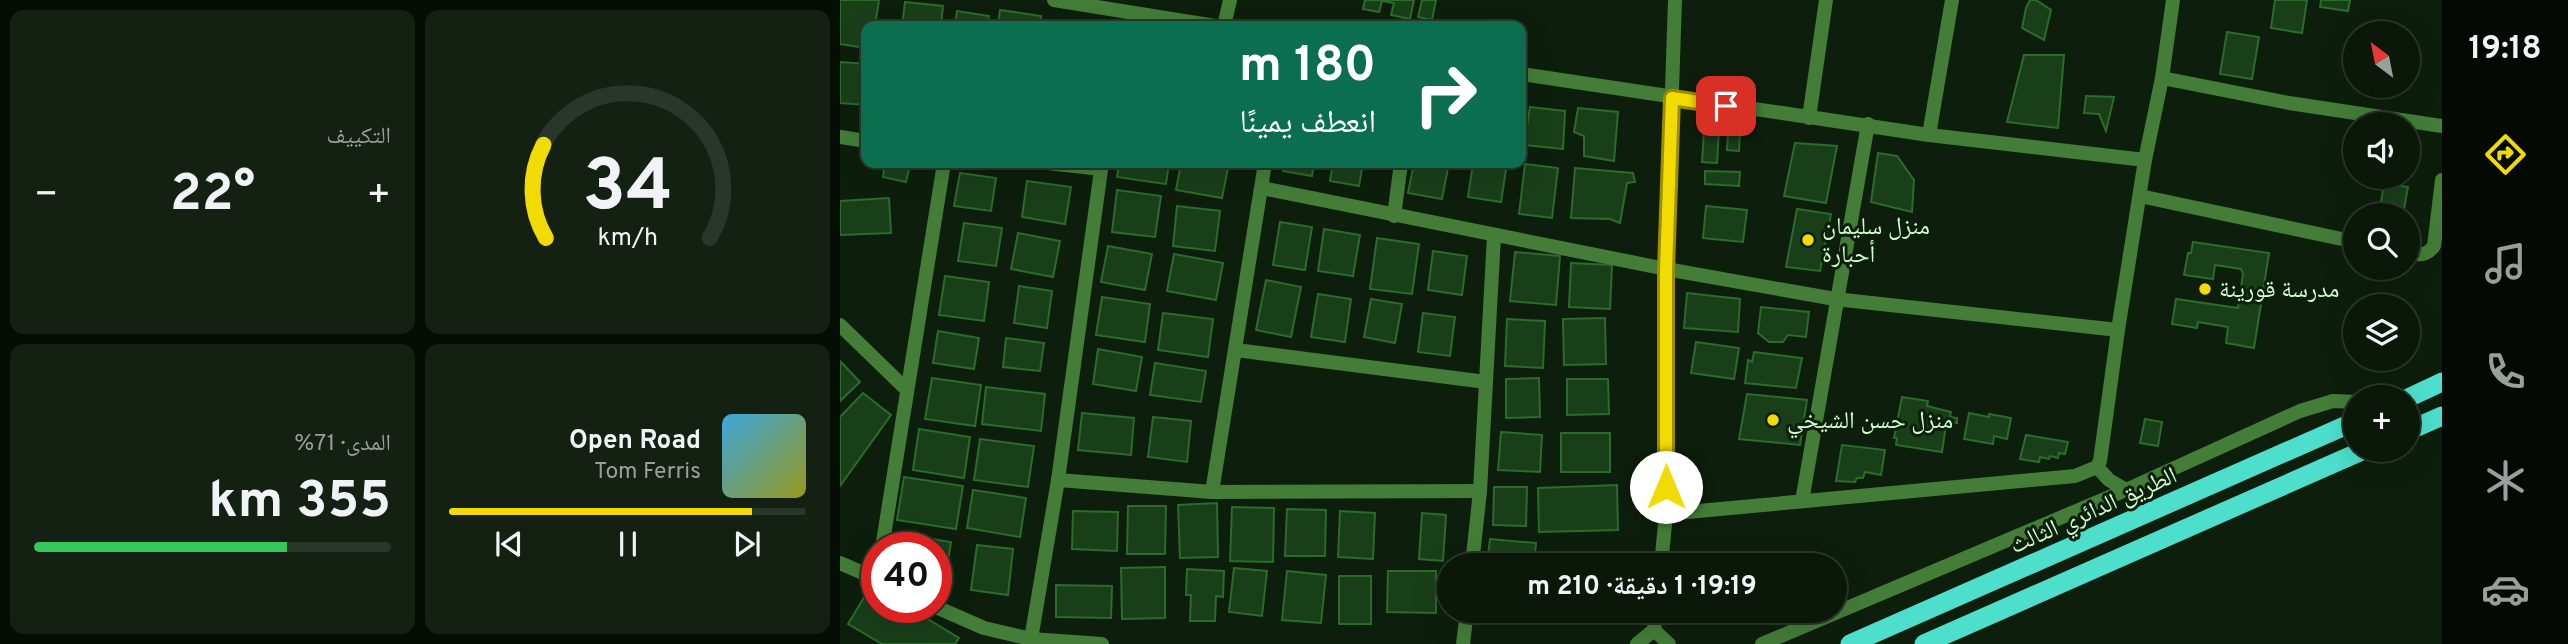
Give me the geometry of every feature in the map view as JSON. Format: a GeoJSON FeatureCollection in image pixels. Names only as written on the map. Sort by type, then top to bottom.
{"type":"FeatureCollection","features":[{"type":"Feature","properties":{"kind":"highway"},"geometry":{"type":"LineString","coordinates":[[2420,392],[2442,382]]}},
{"type":"Feature","properties":{"kind":"highway"},"geometry":{"type":"LineString","coordinates":[[2420,425],[2442,416]]}},
{"type":"Feature","properties":{"kind":"highway","name":"الطريق الدائري الثالث"},"geometry":{"type":"LineString","coordinates":[[1850,644],[2343,427]]}},
{"type":"Feature","properties":{"kind":"highway"},"geometry":{"type":"LineString","coordinates":[[1924,644],[2343,459]]}},
{"type":"Feature","properties":{"kind":"street"},"geometry":{"type":"LineString","coordinates":[[1055,0],[1130,19],[1154,21]]}},
{"type":"Feature","properties":{"kind":"street"},"geometry":{"type":"LineString","coordinates":[[1225,21],[1230,0]]}},
{"type":"Feature","properties":{"kind":"street"},"geometry":{"type":"LineString","coordinates":[[1662,553],[1666,514],[1666,270],[1675,0]]}},
{"type":"Feature","properties":{"kind":"street"},"geometry":{"type":"LineString","coordinates":[[1809,118],[1826,0]]}},
{"type":"Feature","properties":{"kind":"street"},"geometry":{"type":"LineString","coordinates":[[1928,135],[1952,0]]}},
{"type":"Feature","properties":{"kind":"street"},"geometry":{"type":"LineString","coordinates":[[1666,514],[2075,476],[2097,467],[2173,0]]}},
{"type":"Feature","properties":{"kind":"street"},"geometry":{"type":"LineString","coordinates":[[1526,75],[1928,135],[2145,160]]}},
{"type":"Feature","properties":{"kind":"street"},"geometry":{"type":"LineString","coordinates":[[2162,78],[2290,103],[2442,126]]}},
{"type":"Feature","properties":{"kind":"street"},"geometry":{"type":"LineString","coordinates":[[1802,501],[1835,299],[1868,124]]}},
{"type":"Feature","properties":{"kind":"street"},"geometry":{"type":"LineString","coordinates":[[840,137],[861,140]]}},
{"type":"Feature","properties":{"kind":"street"},"geometry":{"type":"LineString","coordinates":[[885,532],[943,168]]}},
{"type":"Feature","properties":{"kind":"street"},"geometry":{"type":"LineString","coordinates":[[1031,639],[1058,480],[1102,168]]}},
{"type":"Feature","properties":{"kind":"street"},"geometry":{"type":"LineString","coordinates":[[1212,492],[1264,168]]}},
{"type":"Feature","properties":{"kind":"street"},"geometry":{"type":"LineString","coordinates":[[1394,216],[1400,168]]}},
{"type":"Feature","properties":{"kind":"street"},"geometry":{"type":"LineString","coordinates":[[2420,256],[2434,246],[2442,180]]}},
{"type":"Feature","properties":{"kind":"street"},"geometry":{"type":"LineString","coordinates":[[1262,188],[1666,270],[1835,299],[2118,330]]}},
{"type":"Feature","properties":{"kind":"street"},"geometry":{"type":"LineString","coordinates":[[2140,197],[2343,239]]}},
{"type":"Feature","properties":{"kind":"street"},"geometry":{"type":"LineString","coordinates":[[1473,553],[1480,491],[1494,236]]}},
{"type":"Feature","properties":{"kind":"street"},"geometry":{"type":"LineString","coordinates":[[840,325],[907,390]]}},
{"type":"Feature","properties":{"kind":"street"},"geometry":{"type":"LineString","coordinates":[[1236,350],[1486,382]]}},
{"type":"Feature","properties":{"kind":"street"},"geometry":{"type":"LineString","coordinates":[[1762,644],[2126,490],[2300,411],[2333,401],[2343,401]]}},
{"type":"Feature","properties":{"kind":"street"},"geometry":{"type":"LineString","coordinates":[[2097,467],[2109,480],[2126,490]]}},
{"type":"Feature","properties":{"kind":"street"},"geometry":{"type":"LineString","coordinates":[[1058,480],[1212,492],[1480,491]]}},
{"type":"Feature","properties":{"kind":"street"},"geometry":{"type":"LineString","coordinates":[[840,563],[861,572]]}},
{"type":"Feature","properties":{"kind":"street"},"geometry":{"type":"LineString","coordinates":[[952,614],[984,628],[1031,639],[1102,644]]}},
{"type":"Feature","properties":{"kind":"street"},"geometry":{"type":"LineString","coordinates":[[1463,644],[1466,623]]}},
{"type":"Feature","properties":{"kind":"street"},"geometry":{"type":"LineString","coordinates":[[1637,644],[1654,631],[1655,623]]}},
{"type":"Feature","properties":{"kind":"street"},"geometry":{"type":"LineString","coordinates":[[1654,631],[1669,644]]}},
{"type":"Feature","properties":{"kind":"building"},"geometry":{"type":"Polygon","coordinates":[[[840,0],[879,0],[876,21],[861,21],[861,47],[840,44],[840,0]]]}},
{"type":"Feature","properties":{"kind":"building"},"geometry":{"type":"Polygon","coordinates":[[[1365,0],[1414,0],[1410,19],[1391,15],[1394,3],[1382,1],[1379,12],[1363,9],[1365,0]]]}},
{"type":"Feature","properties":{"kind":"building"},"geometry":{"type":"Polygon","coordinates":[[[1422,0],[1436,0],[1432,20],[1418,17],[1422,0]]]}},
{"type":"Feature","properties":{"kind":"building"},"geometry":{"type":"Polygon","coordinates":[[[2030,0],[2036,0],[2051,10],[2044,40],[2022,28],[2030,0]]]}},
{"type":"Feature","properties":{"kind":"building"},"geometry":{"type":"Polygon","coordinates":[[[2275,0],[2307,0],[2302,33],[2271,28],[2275,0]]]}},
{"type":"Feature","properties":{"kind":"building"},"geometry":{"type":"Polygon","coordinates":[[[2321,0],[2350,0],[2348,11],[2320,7],[2321,0]]]}},
{"type":"Feature","properties":{"kind":"building"},"geometry":{"type":"Polygon","coordinates":[[[905,2],[943,6],[942,21],[903,21],[905,2]]]}},
{"type":"Feature","properties":{"kind":"building"},"geometry":{"type":"Polygon","coordinates":[[[1000,10],[1041,16],[1040,21],[999,21],[1000,10]]]}},
{"type":"Feature","properties":{"kind":"building"},"geometry":{"type":"Polygon","coordinates":[[[957,11],[989,16],[988,21],[956,21],[957,11]]]}},
{"type":"Feature","properties":{"kind":"building"},"geometry":{"type":"Polygon","coordinates":[[[2227,32],[2259,37],[2252,79],[2220,74],[2227,32]]]}},
{"type":"Feature","properties":{"kind":"building"},"geometry":{"type":"Polygon","coordinates":[[[2024,55],[2064,55],[2058,128],[2007,122],[2024,55]]]}},
{"type":"Feature","properties":{"kind":"building"},"geometry":{"type":"Polygon","coordinates":[[[840,62],[861,64],[861,105],[840,103],[840,62]]]}},
{"type":"Feature","properties":{"kind":"building"},"geometry":{"type":"Polygon","coordinates":[[[2086,96],[2114,97],[2106,131],[2099,114],[2084,113],[2086,96]]]}},
{"type":"Feature","properties":{"kind":"building"},"geometry":{"type":"Polygon","coordinates":[[[1530,107],[1565,111],[1563,149],[1526,145],[1530,107]]]}},
{"type":"Feature","properties":{"kind":"building"},"geometry":{"type":"Polygon","coordinates":[[[1578,108],[1618,112],[1614,161],[1584,156],[1584,136],[1574,132],[1578,108]]]}},
{"type":"Feature","properties":{"kind":"building"},"geometry":{"type":"Polygon","coordinates":[[[1704,130],[1719,131],[1717,163],[1702,162],[1704,130]]]}},
{"type":"Feature","properties":{"kind":"building"},"geometry":{"type":"Polygon","coordinates":[[[1728,133],[1740,134],[1739,151],[1727,150],[1728,133]]]}},
{"type":"Feature","properties":{"kind":"building"},"geometry":{"type":"Polygon","coordinates":[[[1795,143],[1837,146],[1826,203],[1784,196],[1795,143]]]}},
{"type":"Feature","properties":{"kind":"building"},"geometry":{"type":"Polygon","coordinates":[[[1878,153],[1897,156],[1914,180],[1912,212],[1871,202],[1878,153]]]}},
{"type":"Feature","properties":{"kind":"building"},"geometry":{"type":"Polygon","coordinates":[[[1526,164],[1558,168],[1552,218],[1519,214],[1526,164]]]}},
{"type":"Feature","properties":{"kind":"building"},"geometry":{"type":"Polygon","coordinates":[[[884,168],[909,168],[906,182],[883,177],[884,168]]]}},
{"type":"Feature","properties":{"kind":"building"},"geometry":{"type":"Polygon","coordinates":[[[1118,168],[1168,168],[1166,184],[1117,177],[1118,168]]]}},
{"type":"Feature","properties":{"kind":"building"},"geometry":{"type":"Polygon","coordinates":[[[1180,168],[1228,168],[1222,198],[1176,190],[1180,168]]]}},
{"type":"Feature","properties":{"kind":"building"},"geometry":{"type":"Polygon","coordinates":[[[1283,168],[1313,168],[1312,176],[1283,171],[1283,168]]]}},
{"type":"Feature","properties":{"kind":"building"},"geometry":{"type":"Polygon","coordinates":[[[1332,168],[1362,168],[1359,186],[1330,181],[1332,168]]]}},
{"type":"Feature","properties":{"kind":"building"},"geometry":{"type":"Polygon","coordinates":[[[1413,168],[1448,168],[1442,199],[1408,193],[1413,168]]]}},
{"type":"Feature","properties":{"kind":"building"},"geometry":{"type":"Polygon","coordinates":[[[1472,168],[1506,168],[1501,202],[1468,197],[1472,168]]]}},
{"type":"Feature","properties":{"kind":"building"},"geometry":{"type":"Polygon","coordinates":[[[1575,168],[1633,173],[1635,182],[1627,183],[1620,223],[1610,219],[1571,218],[1575,168]]]}},
{"type":"Feature","properties":{"kind":"building"},"geometry":{"type":"Polygon","coordinates":[[[1705,171],[1740,172],[1739,186],[1705,184],[1705,171]]]}},
{"type":"Feature","properties":{"kind":"building"},"geometry":{"type":"Polygon","coordinates":[[[960,173],[996,178],[991,211],[954,206],[960,173]]]}},
{"type":"Feature","properties":{"kind":"building"},"geometry":{"type":"Polygon","coordinates":[[[1027,181],[1071,187],[1065,224],[1022,217],[1027,181]]]}},
{"type":"Feature","properties":{"kind":"building"},"geometry":{"type":"Polygon","coordinates":[[[2383,189],[2408,189],[2405,203],[2381,203],[2383,189]]]}},
{"type":"Feature","properties":{"kind":"building"},"geometry":{"type":"Polygon","coordinates":[[[1117,190],[1161,196],[1155,237],[1112,232],[1117,190]]]}},
{"type":"Feature","properties":{"kind":"building"},"geometry":{"type":"Polygon","coordinates":[[[889,198],[891,233],[840,235],[840,201],[889,198]]]}},
{"type":"Feature","properties":{"kind":"building"},"geometry":{"type":"Polygon","coordinates":[[[1177,206],[1220,211],[1215,251],[1173,246],[1177,206]]]}},
{"type":"Feature","properties":{"kind":"building"},"geometry":{"type":"Polygon","coordinates":[[[1706,206],[1747,210],[1743,242],[1703,238],[1706,206]]]}},
{"type":"Feature","properties":{"kind":"building","name":"منزل سليمان أحبارة"},"geometry":{"type":"Polygon","coordinates":[[[1797,209],[1831,214],[1820,271],[1786,267],[1797,209]]]}},
{"type":"Feature","properties":{"kind":"building"},"geometry":{"type":"Polygon","coordinates":[[[1280,222],[1312,227],[1305,270],[1273,265],[1280,222]]]}},
{"type":"Feature","properties":{"kind":"building"},"geometry":{"type":"Polygon","coordinates":[[[964,223],[1002,228],[996,266],[958,261],[964,223]]]}},
{"type":"Feature","properties":{"kind":"building"},"geometry":{"type":"Polygon","coordinates":[[[1324,229],[1360,235],[1353,276],[1318,271],[1324,229]]]}},
{"type":"Feature","properties":{"kind":"building"},"geometry":{"type":"Polygon","coordinates":[[[1018,233],[1060,241],[1053,277],[1011,269],[1018,233]]]}},
{"type":"Feature","properties":{"kind":"building"},"geometry":{"type":"Polygon","coordinates":[[[1377,238],[1419,244],[1412,294],[1370,289],[1377,238]]]}},
{"type":"Feature","properties":{"kind":"building"},"geometry":{"type":"Polygon","coordinates":[[[2193,242],[2269,253],[2254,348],[2226,343],[2228,327],[2198,322],[2197,328],[2172,324],[2176,299],[2238,308],[2243,274],[2241,269],[2215,265],[2213,279],[2184,275],[2193,242]]]}},
{"type":"Feature","properties":{"kind":"building"},"geometry":{"type":"Polygon","coordinates":[[[1108,246],[1152,254],[1145,290],[1101,282],[1108,246]]]}},
{"type":"Feature","properties":{"kind":"building"},"geometry":{"type":"Polygon","coordinates":[[[1433,251],[1467,256],[1462,295],[1428,290],[1433,251]]]}},
{"type":"Feature","properties":{"kind":"building"},"geometry":{"type":"Polygon","coordinates":[[[1515,252],[1560,256],[1556,305],[1510,301],[1515,252]]]}},
{"type":"Feature","properties":{"kind":"building"},"geometry":{"type":"Polygon","coordinates":[[[1174,254],[1223,263],[1216,300],[1167,291],[1174,254]]]}},
{"type":"Feature","properties":{"kind":"building"},"geometry":{"type":"Polygon","coordinates":[[[1571,263],[1612,265],[1610,309],[1569,307],[1571,263]]]}},
{"type":"Feature","properties":{"kind":"building"},"geometry":{"type":"Polygon","coordinates":[[[945,276],[989,282],[984,321],[939,315],[945,276]]]}},
{"type":"Feature","properties":{"kind":"building"},"geometry":{"type":"Polygon","coordinates":[[[1266,280],[1301,287],[1291,337],[1256,330],[1266,280]]]}},
{"type":"Feature","properties":{"kind":"building"},"geometry":{"type":"Polygon","coordinates":[[[1019,286],[1052,291],[1047,328],[1014,323],[1019,286]]]}},
{"type":"Feature","properties":{"kind":"building"},"geometry":{"type":"Polygon","coordinates":[[[1687,293],[1740,299],[1738,332],[1684,328],[1687,293]]]}},
{"type":"Feature","properties":{"kind":"building"},"geometry":{"type":"Polygon","coordinates":[[[1318,294],[1351,299],[1345,342],[1311,337],[1318,294]]]}},
{"type":"Feature","properties":{"kind":"building"},"geometry":{"type":"Polygon","coordinates":[[[1102,297],[1150,304],[1145,342],[1096,335],[1102,297]]]}},
{"type":"Feature","properties":{"kind":"building"},"geometry":{"type":"Polygon","coordinates":[[[1371,299],[1402,304],[1395,343],[1364,337],[1371,299]]]}},
{"type":"Feature","properties":{"kind":"building"},"geometry":{"type":"Polygon","coordinates":[[[1761,307],[1809,312],[1806,337],[1788,335],[1783,342],[1769,342],[1758,333],[1761,307]]]}},
{"type":"Feature","properties":{"kind":"building"},"geometry":{"type":"Polygon","coordinates":[[[1163,313],[1213,319],[1208,357],[1158,350],[1163,313]]]}},
{"type":"Feature","properties":{"kind":"building"},"geometry":{"type":"Polygon","coordinates":[[[1423,313],[1455,317],[1450,356],[1418,352],[1423,313]]]}},
{"type":"Feature","properties":{"kind":"building"},"geometry":{"type":"Polygon","coordinates":[[[1605,318],[1606,364],[1564,365],[1563,319],[1605,318]]]}},
{"type":"Feature","properties":{"kind":"building"},"geometry":{"type":"Polygon","coordinates":[[[1507,319],[1545,321],[1543,368],[1505,366],[1507,319]]]}},
{"type":"Feature","properties":{"kind":"building"},"geometry":{"type":"Polygon","coordinates":[[[938,331],[979,338],[974,369],[933,363],[938,331]]]}},
{"type":"Feature","properties":{"kind":"building"},"geometry":{"type":"Polygon","coordinates":[[[1006,338],[1044,343],[1040,371],[1003,367],[1006,338]]]}},
{"type":"Feature","properties":{"kind":"building"},"geometry":{"type":"Polygon","coordinates":[[[1696,342],[1739,348],[1734,379],[1691,373],[1696,342]]]}},
{"type":"Feature","properties":{"kind":"building"},"geometry":{"type":"Polygon","coordinates":[[[1098,349],[1142,357],[1136,391],[1093,384],[1098,349]]]}},
{"type":"Feature","properties":{"kind":"building"},"geometry":{"type":"Polygon","coordinates":[[[1754,352],[1802,358],[1796,388],[1745,383],[1748,360],[1752,362],[1754,352]]]}},
{"type":"Feature","properties":{"kind":"building"},"geometry":{"type":"Polygon","coordinates":[[[840,361],[860,382],[840,401],[840,361]]]}},
{"type":"Feature","properties":{"kind":"building"},"geometry":{"type":"Polygon","coordinates":[[[1155,363],[1206,371],[1201,402],[1150,395],[1155,363]]]}},
{"type":"Feature","properties":{"kind":"building"},"geometry":{"type":"Polygon","coordinates":[[[932,378],[981,385],[975,426],[925,419],[932,378]]]}},
{"type":"Feature","properties":{"kind":"building"},"geometry":{"type":"Polygon","coordinates":[[[1539,378],[1540,417],[1506,418],[1506,379],[1539,378]]]}},
{"type":"Feature","properties":{"kind":"building"},"geometry":{"type":"Polygon","coordinates":[[[1567,379],[1608,379],[1609,414],[1567,415],[1567,379]]]}},
{"type":"Feature","properties":{"kind":"building"},"geometry":{"type":"Polygon","coordinates":[[[986,387],[1045,394],[1041,431],[982,424],[986,387]]]}},
{"type":"Feature","properties":{"kind":"building"},"geometry":{"type":"Polygon","coordinates":[[[863,393],[891,415],[840,486],[840,417],[863,393]]]}},
{"type":"Feature","properties":{"kind":"building","name":"منزل حسن الشيخي"},"geometry":{"type":"Polygon","coordinates":[[[1747,394],[1807,400],[1800,445],[1739,439],[1747,394]]]}},
{"type":"Feature","properties":{"kind":"building"},"geometry":{"type":"Polygon","coordinates":[[[1902,397],[1928,401],[1927,406],[1951,412],[1950,417],[1957,418],[1957,423],[1950,422],[1946,425],[1942,452],[1896,445],[1897,438],[1894,438],[1902,397]]]}},
{"type":"Feature","properties":{"kind":"building"},"geometry":{"type":"Polygon","coordinates":[[[1082,413],[1134,418],[1131,455],[1078,450],[1082,413]]]}},
{"type":"Feature","properties":{"kind":"building"},"geometry":{"type":"Polygon","coordinates":[[[1969,413],[2011,418],[2007,439],[1994,436],[1993,444],[1964,439],[1969,413]]]}},
{"type":"Feature","properties":{"kind":"building"},"geometry":{"type":"Polygon","coordinates":[[[1153,417],[1191,421],[1187,462],[1148,457],[1153,417]]]}},
{"type":"Feature","properties":{"kind":"building"},"geometry":{"type":"Polygon","coordinates":[[[2145,419],[2162,422],[2158,446],[2140,443],[2145,419]]]}},
{"type":"Feature","properties":{"kind":"building"},"geometry":{"type":"Polygon","coordinates":[[[919,429],[970,437],[964,478],[913,470],[919,429]]]}},
{"type":"Feature","properties":{"kind":"building"},"geometry":{"type":"Polygon","coordinates":[[[1501,432],[1542,435],[1540,472],[1498,470],[1501,432]]]}},
{"type":"Feature","properties":{"kind":"building"},"geometry":{"type":"Polygon","coordinates":[[[1561,433],[1610,433],[1610,472],[1561,472],[1561,433]]]}},
{"type":"Feature","properties":{"kind":"building"},"geometry":{"type":"Polygon","coordinates":[[[2026,435],[2068,442],[2065,454],[2059,453],[2058,458],[2040,457],[2039,462],[2020,459],[2026,435]]]}},
{"type":"Feature","properties":{"kind":"building"},"geometry":{"type":"Polygon","coordinates":[[[980,439],[1034,446],[1028,487],[974,480],[980,439]]]}},
{"type":"Feature","properties":{"kind":"building"},"geometry":{"type":"Polygon","coordinates":[[[1842,445],[1885,450],[1881,475],[1865,472],[1863,478],[1857,478],[1855,482],[1836,481],[1842,445]]]}},
{"type":"Feature","properties":{"kind":"building"},"geometry":{"type":"Polygon","coordinates":[[[904,477],[963,486],[956,529],[897,520],[904,477]]]}},
{"type":"Feature","properties":{"kind":"building"},"geometry":{"type":"Polygon","coordinates":[[[1617,485],[1618,530],[1539,532],[1538,488],[1617,485]]]}},
{"type":"Feature","properties":{"kind":"building"},"geometry":{"type":"Polygon","coordinates":[[[1494,487],[1527,487],[1526,526],[1493,525],[1494,487]]]}},
{"type":"Feature","properties":{"kind":"building"},"geometry":{"type":"Polygon","coordinates":[[[973,490],[1026,498],[1020,537],[967,528],[973,490]]]}},
{"type":"Feature","properties":{"kind":"building"},"geometry":{"type":"Polygon","coordinates":[[[1217,503],[1218,557],[1180,558],[1178,505],[1217,503]]]}},
{"type":"Feature","properties":{"kind":"building"},"geometry":{"type":"Polygon","coordinates":[[[1128,506],[1166,506],[1165,554],[1127,554],[1128,506]]]}},
{"type":"Feature","properties":{"kind":"building"},"geometry":{"type":"Polygon","coordinates":[[[1232,507],[1274,508],[1273,562],[1230,561],[1232,507]]]}},
{"type":"Feature","properties":{"kind":"building"},"geometry":{"type":"Polygon","coordinates":[[[1287,509],[1326,510],[1325,556],[1285,556],[1287,509]]]}},
{"type":"Feature","properties":{"kind":"building"},"geometry":{"type":"Polygon","coordinates":[[[1073,511],[1118,512],[1117,551],[1072,549],[1073,511]]]}},
{"type":"Feature","properties":{"kind":"building"},"geometry":{"type":"Polygon","coordinates":[[[1340,511],[1375,513],[1373,559],[1338,557],[1340,511]]]}},
{"type":"Feature","properties":{"kind":"building"},"geometry":{"type":"Polygon","coordinates":[[[1422,513],[1446,515],[1444,553],[1437,553],[1437,560],[1419,559],[1422,513]]]}},
{"type":"Feature","properties":{"kind":"building"},"geometry":{"type":"Polygon","coordinates":[[[1490,539],[1536,543],[1535,553],[1488,553],[1490,539]]]}},
{"type":"Feature","properties":{"kind":"building"},"geometry":{"type":"Polygon","coordinates":[[[977,545],[1013,549],[1008,595],[971,590],[977,545]]]}},
{"type":"Feature","properties":{"kind":"building"},"geometry":{"type":"Polygon","coordinates":[[[1165,567],[1165,618],[1122,619],[1121,568],[1165,567]]]}},
{"type":"Feature","properties":{"kind":"building"},"geometry":{"type":"Polygon","coordinates":[[[1234,568],[1267,571],[1262,616],[1229,612],[1234,568]]]}},
{"type":"Feature","properties":{"kind":"building"},"geometry":{"type":"Polygon","coordinates":[[[1187,569],[1224,571],[1223,597],[1216,596],[1215,621],[1190,621],[1191,595],[1186,595],[1187,569]]]}},
{"type":"Feature","properties":{"kind":"building"},"geometry":{"type":"Polygon","coordinates":[[[1287,571],[1326,575],[1321,623],[1282,620],[1287,571]]]}},
{"type":"Feature","properties":{"kind":"building"},"geometry":{"type":"Polygon","coordinates":[[[1388,571],[1436,571],[1436,613],[1387,612],[1388,571]]]}},
{"type":"Feature","properties":{"kind":"building"},"geometry":{"type":"Polygon","coordinates":[[[1339,576],[1371,576],[1371,624],[1339,624],[1339,576]]]}},
{"type":"Feature","properties":{"kind":"building"},"geometry":{"type":"Polygon","coordinates":[[[1056,585],[1112,586],[1111,618],[1056,617],[1056,585]]]}},
{"type":"Feature","properties":{"kind":"building"},"geometry":{"type":"Polygon","coordinates":[[[861,603],[861,623],[934,623],[959,638],[955,644],[882,644],[848,624],[861,603]]]}},
{"type":"Feature","properties":{"kind":"place","name":"منزل سليمان أحبارة"},"geometry":{"type":"Point","coordinates":[1808,240]}},
{"type":"Feature","properties":{"kind":"place","name":"مدرسة قورينة"},"geometry":{"type":"Point","coordinates":[2205,289]}},
{"type":"Feature","properties":{"kind":"place","name":"منزل حسن الشيخي"},"geometry":{"type":"Point","coordinates":[1773,420]}},
{"type":"Feature","properties":{"kind":"route"},"geometry":{"type":"LineString","coordinates":[[1666,487],[1666,270],[1672,98],[1726,106]]}}]}
